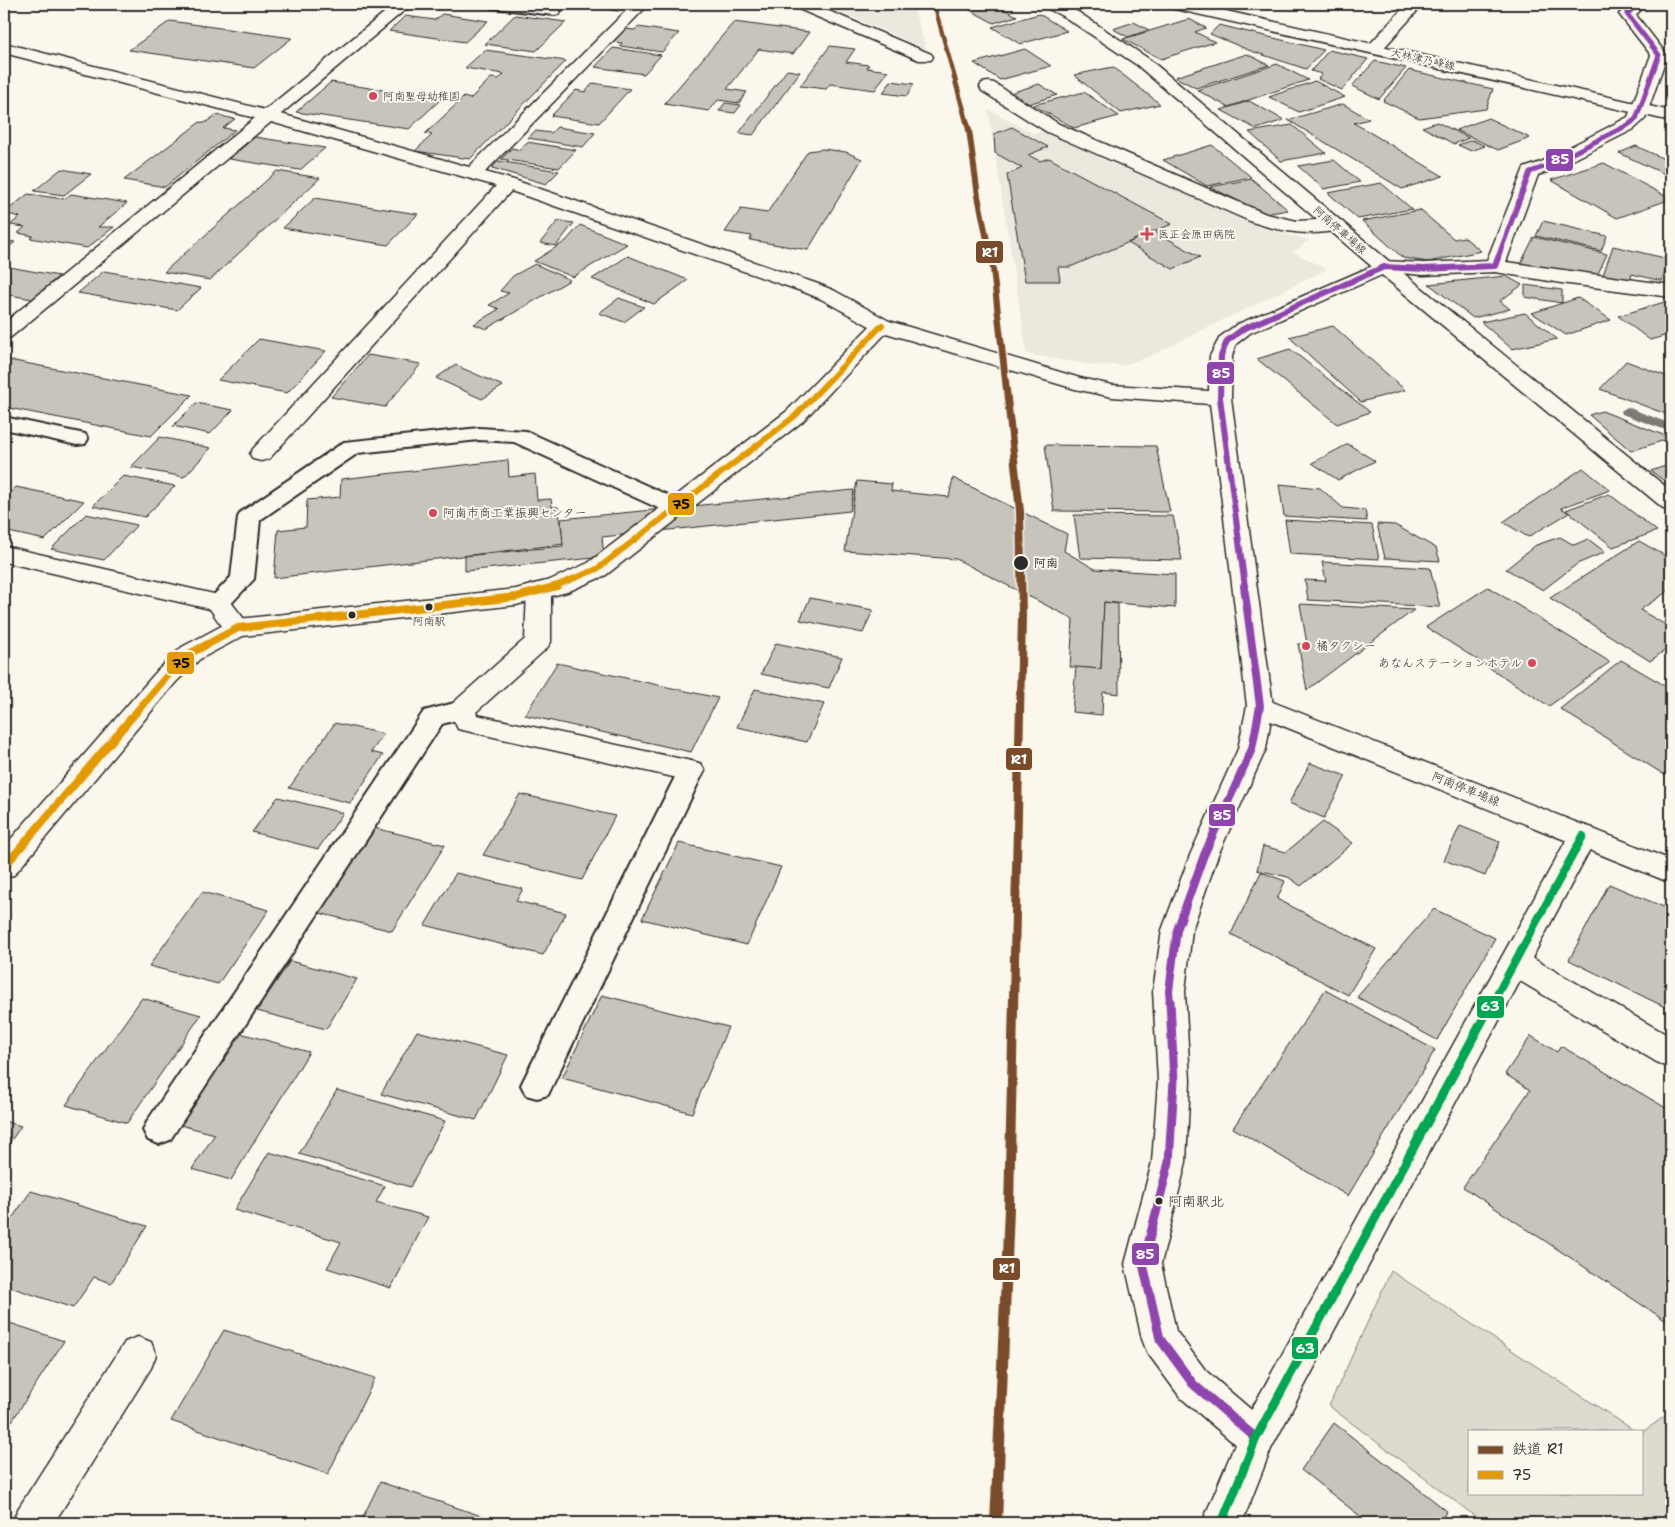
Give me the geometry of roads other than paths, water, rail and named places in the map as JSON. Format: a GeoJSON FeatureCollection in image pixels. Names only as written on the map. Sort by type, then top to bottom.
{"type":"FeatureCollection","features":[{"type":"Feature","properties":{"kind":"street"},"geometry":{"type":"LineString","coordinates":[[4,333],[404,4]]}},
{"type":"Feature","properties":{"kind":"street"},"geometry":{"type":"LineString","coordinates":[[472,175],[641,4]]}},
{"type":"Feature","properties":{"kind":"street"},"geometry":{"type":"LineString","coordinates":[[799,4],[924,57]]}},
{"type":"Feature","properties":{"kind":"street","name":"阿南停車場線"},"geometry":{"type":"LineString","coordinates":[[1050,4],[1072,15],[1143,62],[1384,267],[1671,504]]}},
{"type":"Feature","properties":{"kind":"street","name":"大林津乃峰線"},"geometry":{"type":"LineString","coordinates":[[1175,4],[1671,116]]}},
{"type":"Feature","properties":{"kind":"street"},"geometry":{"type":"LineString","coordinates":[[1375,48],[1413,7],[1420,4]]}},
{"type":"Feature","properties":{"kind":"street"},"geometry":{"type":"LineString","coordinates":[[1495,266],[1530,172],[1547,166],[1628,125],[1636,119],[1659,55],[1627,14],[1636,6],[1629,4]]}},
{"type":"Feature","properties":{"kind":"street"},"geometry":{"type":"LineString","coordinates":[[4,48],[268,116],[508,184],[811,288],[882,325],[1076,382],[1112,391],[1220,398]]}},
{"type":"Feature","properties":{"kind":"street"},"geometry":{"type":"LineString","coordinates":[[988,87],[1053,128],[1259,218],[1286,227],[1315,228],[1335,225]]}},
{"type":"Feature","properties":{"kind":"street"},"geometry":{"type":"LineString","coordinates":[[261,454],[508,184]]}},
{"type":"Feature","properties":{"kind":"street"},"geometry":{"type":"LineString","coordinates":[[1256,1438],[1193,1384],[1160,1339],[1143,1264],[1169,1162],[1174,1081],[1169,991],[1177,930],[1204,855],[1252,749],[1260,706],[1220,398],[1221,356],[1227,341],[1243,329],[1384,267],[1423,269],[1495,266],[1530,274],[1671,291]]}},
{"type":"Feature","properties":{"kind":"street"},"geometry":{"type":"LineString","coordinates":[[4,867],[167,676],[191,653],[238,628],[516,597],[558,586],[597,569],[795,416],[882,325]]}},
{"type":"Feature","properties":{"kind":"street"},"geometry":{"type":"LineString","coordinates":[[4,554],[218,603],[238,628]]}},
{"type":"Feature","properties":{"kind":"street"},"geometry":{"type":"LineString","coordinates":[[539,591],[538,642],[462,710],[467,722],[691,772]]}},
{"type":"Feature","properties":{"kind":"street","name":"阿南停車場線"},"geometry":{"type":"LineString","coordinates":[[1260,706],[1671,872]]}},
{"type":"Feature","properties":{"kind":"street"},"geometry":{"type":"LineString","coordinates":[[1222,1523],[1256,1438],[1583,836]]}},
{"type":"Feature","properties":{"kind":"street"},"geometry":{"type":"LineString","coordinates":[[1514,963],[1656,1043],[1671,1054]]}},
{"type":"Feature","properties":{"kind":"street"},"geometry":{"type":"LineString","coordinates":[[32,1523],[138,1355]]}},
{"type":"Feature","properties":{"kind":"lane"},"geometry":{"type":"LineString","coordinates":[[494,4],[554,11]]}},
{"type":"Feature","properties":{"kind":"lane"},"geometry":{"type":"LineString","coordinates":[[4,423],[78,440]]}},
{"type":"Feature","properties":{"kind":"lane"},"geometry":{"type":"LineString","coordinates":[[218,603],[242,579],[249,517],[352,447],[479,434],[518,436],[676,508]]}},
{"type":"Feature","properties":{"kind":"lane"},"geometry":{"type":"LineString","coordinates":[[159,1130],[432,717],[462,710]]}},
{"type":"Feature","properties":{"kind":"lane"},"geometry":{"type":"LineString","coordinates":[[537,1085],[691,772]]}},
{"type":"Feature","properties":{"kind":"waterway"},"geometry":{"type":"LineString","coordinates":[[1627,411],[1671,428]]}},
{"type":"Feature","properties":{"kind":"rail line","name":"R1"},"geometry":{"type":"LineString","coordinates":[[934,4],[969,130],[978,196],[993,269],[1020,511],[1022,616],[1009,1209],[996,1523]]}},
{"type":"Feature","properties":{"kind":"place","name":"阿南聖母幼稚園"},"geometry":{"type":"Point","coordinates":[373,96]}},
{"type":"Feature","properties":{"kind":"place","name":"医正会原田病院"},"geometry":{"type":"Point","coordinates":[1147,234]}},
{"type":"Feature","properties":{"kind":"place","name":"阿南市商工業振興センター"},"geometry":{"type":"Point","coordinates":[433,513]}},
{"type":"Feature","properties":{"kind":"place","name":"阿南"},"geometry":{"type":"Point","coordinates":[1021,563]}},
{"type":"Feature","properties":{"kind":"place","name":"阿南駅"},"geometry":{"type":"Point","coordinates":[429,607]}},
{"type":"Feature","properties":{"kind":"place","name":"橘タクシー"},"geometry":{"type":"Point","coordinates":[1306,646]}},
{"type":"Feature","properties":{"kind":"place","name":"あなんステーションホテル"},"geometry":{"type":"Point","coordinates":[1532,663]}},
{"type":"Feature","properties":{"kind":"place","name":"阿南駅北"},"geometry":{"type":"Point","coordinates":[1159,1201]}}]}
